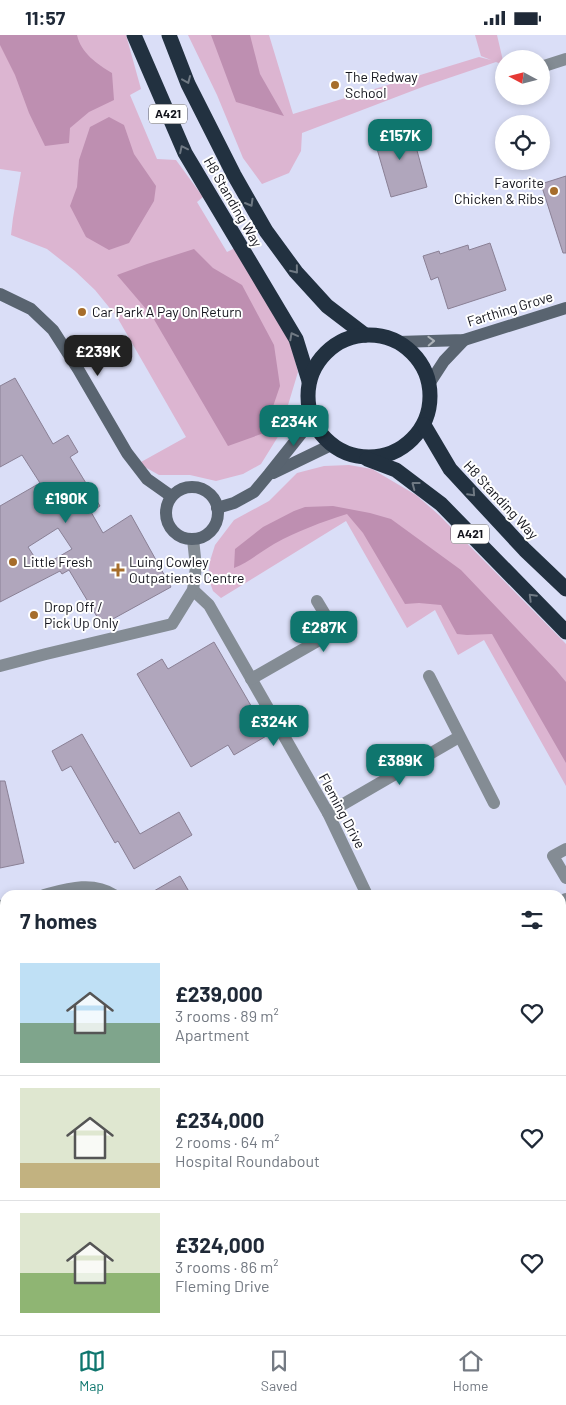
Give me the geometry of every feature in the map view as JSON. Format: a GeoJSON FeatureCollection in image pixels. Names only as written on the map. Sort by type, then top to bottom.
{"type":"FeatureCollection","features":[{"type":"Feature","properties":{"kind":"highway","name":"H8 Standing Way"},"geometry":{"type":"LineString","coordinates":[[134,35],[185,153],[296,339],[310,381]]}},
{"type":"Feature","properties":{"kind":"highway","name":"H8 Standing Way"},"geometry":{"type":"LineString","coordinates":[[169,35],[188,84],[234,175],[266,231],[296,272],[327,306],[365,335]]}},
{"type":"Feature","properties":{"kind":"highway"},"geometry":{"type":"LineString","coordinates":[[365,335],[376,335],[398,342],[410,350],[420,361],[431,391],[429,409],[424,425],[412,440],[397,451],[379,457],[345,453],[331,445],[312,420],[308,401],[310,381],[317,363],[330,349],[346,339],[365,335]]}},
{"type":"Feature","properties":{"kind":"highway","name":"H8 Standing Way"},"geometry":{"type":"LineString","coordinates":[[424,425],[450,469],[525,550],[566,589]]}},
{"type":"Feature","properties":{"kind":"highway","name":"A421"},"geometry":{"type":"LineString","coordinates":[[360,456],[396,471],[441,504],[566,632]]}},
{"type":"Feature","properties":{"kind":"street"},"geometry":{"type":"LineString","coordinates":[[550,64],[566,59]]}},
{"type":"Feature","properties":{"kind":"street"},"geometry":{"type":"LineString","coordinates":[[0,294],[30,309],[53,330],[127,453],[147,479],[171,496]]}},
{"type":"Feature","properties":{"kind":"street","name":"Farthing Grove"},"geometry":{"type":"LineString","coordinates":[[398,342],[464,339],[566,308]]}},
{"type":"Feature","properties":{"kind":"street","name":"Farthing Grove"},"geometry":{"type":"LineString","coordinates":[[429,384],[444,361],[464,339]]}},
{"type":"Feature","properties":{"kind":"street"},"geometry":{"type":"LineString","coordinates":[[218,508],[234,503],[254,492],[312,420]]}},
{"type":"Feature","properties":{"kind":"street"},"geometry":{"type":"LineString","coordinates":[[269,474],[331,445]]}},
{"type":"Feature","properties":{"kind":"street"},"geometry":{"type":"LineString","coordinates":[[185,487],[194,487],[209,493],[218,508],[218,517],[215,525],[202,537],[193,539],[178,535],[168,525],[166,510],[171,496],[185,487]]}},
{"type":"Feature","properties":{"kind":"street"},"geometry":{"type":"LineString","coordinates":[[0,666],[46,653],[172,624],[193,590],[196,567],[193,539]]}},
{"type":"Feature","properties":{"kind":"street","name":"Fleming Drive"},"geometry":{"type":"LineString","coordinates":[[193,590],[209,605],[328,813],[365,890]]}},
{"type":"Feature","properties":{"kind":"street"},"geometry":{"type":"LineString","coordinates":[[251,679],[335,631],[316,601]]}},
{"type":"Feature","properties":{"kind":"street"},"geometry":{"type":"LineString","coordinates":[[429,675],[494,803]]}},
{"type":"Feature","properties":{"kind":"street"},"geometry":{"type":"LineString","coordinates":[[328,813],[459,737]]}},
{"type":"Feature","properties":{"kind":"street"},"geometry":{"type":"LineString","coordinates":[[566,849],[553,856],[566,879]]}},
{"type":"Feature","properties":{"kind":"street"},"geometry":{"type":"LineString","coordinates":[[63,890],[92,887],[106,890]]}},
{"type":"Feature","properties":{"kind":"shaded area"},"geometry":{"type":"Polygon","coordinates":[[[0,35],[126,35],[141,89],[130,95],[157,159],[176,160],[203,197],[197,202],[227,252],[235,248],[290,341],[298,372],[279,435],[261,464],[243,474],[216,481],[190,475],[159,475],[143,466],[141,462],[186,437],[117,317],[95,290],[47,249],[11,235],[21,172],[0,169],[0,35]]]}},
{"type":"Feature","properties":{"kind":"shaded area"},"geometry":{"type":"Polygon","coordinates":[[[0,35],[77,35],[86,53],[95,62],[112,73],[114,100],[89,112],[70,128],[69,143],[45,146],[0,45],[0,35]]]}},
{"type":"Feature","properties":{"kind":"shaded area"},"geometry":{"type":"Polygon","coordinates":[[[188,35],[269,35],[293,114],[479,57],[491,60],[481,56],[475,35],[497,35],[500,50],[495,50],[495,62],[425,86],[302,133],[301,151],[289,173],[262,184],[243,158],[217,95],[188,35]]]}},
{"type":"Feature","properties":{"kind":"shaded area"},"geometry":{"type":"Polygon","coordinates":[[[211,35],[250,35],[260,74],[284,116],[236,102],[211,35]]]}},
{"type":"Feature","properties":{"kind":"shaded area"},"geometry":{"type":"Polygon","coordinates":[[[109,117],[124,125],[134,154],[156,186],[154,201],[129,243],[109,250],[86,237],[70,206],[77,187],[79,160],[90,127],[109,117]]]}},
{"type":"Feature","properties":{"kind":"shaded area"},"geometry":{"type":"Polygon","coordinates":[[[194,249],[213,268],[242,285],[274,345],[280,386],[264,433],[228,446],[152,316],[117,275],[194,249]]]}},
{"type":"Feature","properties":{"kind":"shaded area"},"geometry":{"type":"Polygon","coordinates":[[[349,465],[372,469],[416,495],[439,515],[566,644],[566,786],[484,640],[458,655],[435,610],[407,628],[346,521],[221,598],[213,591],[208,577],[210,561],[215,545],[234,520],[269,501],[297,473],[324,466],[349,465]]]}},
{"type":"Feature","properties":{"kind":"shaded area"},"geometry":{"type":"Polygon","coordinates":[[[333,506],[391,519],[461,570],[556,670],[566,682],[566,763],[492,634],[457,634],[441,605],[405,604],[363,533],[347,514],[292,535],[234,568],[235,549],[263,527],[305,507],[333,506]]]}},
{"type":"Feature","properties":{"kind":"building"},"geometry":{"type":"Polygon","coordinates":[[[410,125],[427,187],[391,197],[373,135],[410,125]]]}},
{"type":"Feature","properties":{"kind":"building"},"geometry":{"type":"Polygon","coordinates":[[[566,176],[566,253],[563,253],[541,184],[566,176]]]}},
{"type":"Feature","properties":{"kind":"building"},"geometry":{"type":"Polygon","coordinates":[[[490,243],[506,290],[448,309],[438,277],[431,280],[423,256],[439,251],[440,254],[468,245],[469,250],[490,243]]]}},
{"type":"Feature","properties":{"kind":"building"},"geometry":{"type":"Polygon","coordinates":[[[15,378],[53,444],[68,435],[78,452],[70,457],[100,506],[91,512],[103,533],[131,515],[171,587],[102,625],[69,570],[62,574],[60,571],[0,602],[0,506],[40,483],[22,455],[0,467],[0,386],[15,378]],[[58,528],[28,547],[41,567],[72,549],[58,528]]]}},
{"type":"Feature","properties":{"kind":"building"},"geometry":{"type":"Polygon","coordinates":[[[214,642],[268,735],[234,755],[228,745],[191,767],[137,674],[162,659],[168,669],[214,642]]]}},
{"type":"Feature","properties":{"kind":"building"},"geometry":{"type":"Polygon","coordinates":[[[82,734],[140,834],[179,812],[192,835],[134,869],[118,841],[115,843],[71,766],[62,771],[52,751],[82,734]]]}},
{"type":"Feature","properties":{"kind":"building"},"geometry":{"type":"Polygon","coordinates":[[[0,781],[5,781],[24,863],[0,868],[0,781]]]}},
{"type":"Feature","properties":{"kind":"building"},"geometry":{"type":"Polygon","coordinates":[[[180,876],[188,890],[156,890],[180,876]]]}},
{"type":"Feature","properties":{"kind":"place","name":"The Redway School"},"geometry":{"type":"Point","coordinates":[335,85]}},
{"type":"Feature","properties":{"kind":"place","name":"Favorite Chicken & Ribs"},"geometry":{"type":"Point","coordinates":[554,191]}},
{"type":"Feature","properties":{"kind":"place","name":"Car Park A Pay On Return"},"geometry":{"type":"Point","coordinates":[82,312]}},
{"type":"Feature","properties":{"kind":"place","name":"Little Fresh"},"geometry":{"type":"Point","coordinates":[13,562]}},
{"type":"Feature","properties":{"kind":"place","name":"Luing Cowley Outpatients Centre"},"geometry":{"type":"Point","coordinates":[118,570]}},
{"type":"Feature","properties":{"kind":"place","name":"Drop Off / Pick Up Only"},"geometry":{"type":"Point","coordinates":[34,615]}}]}
